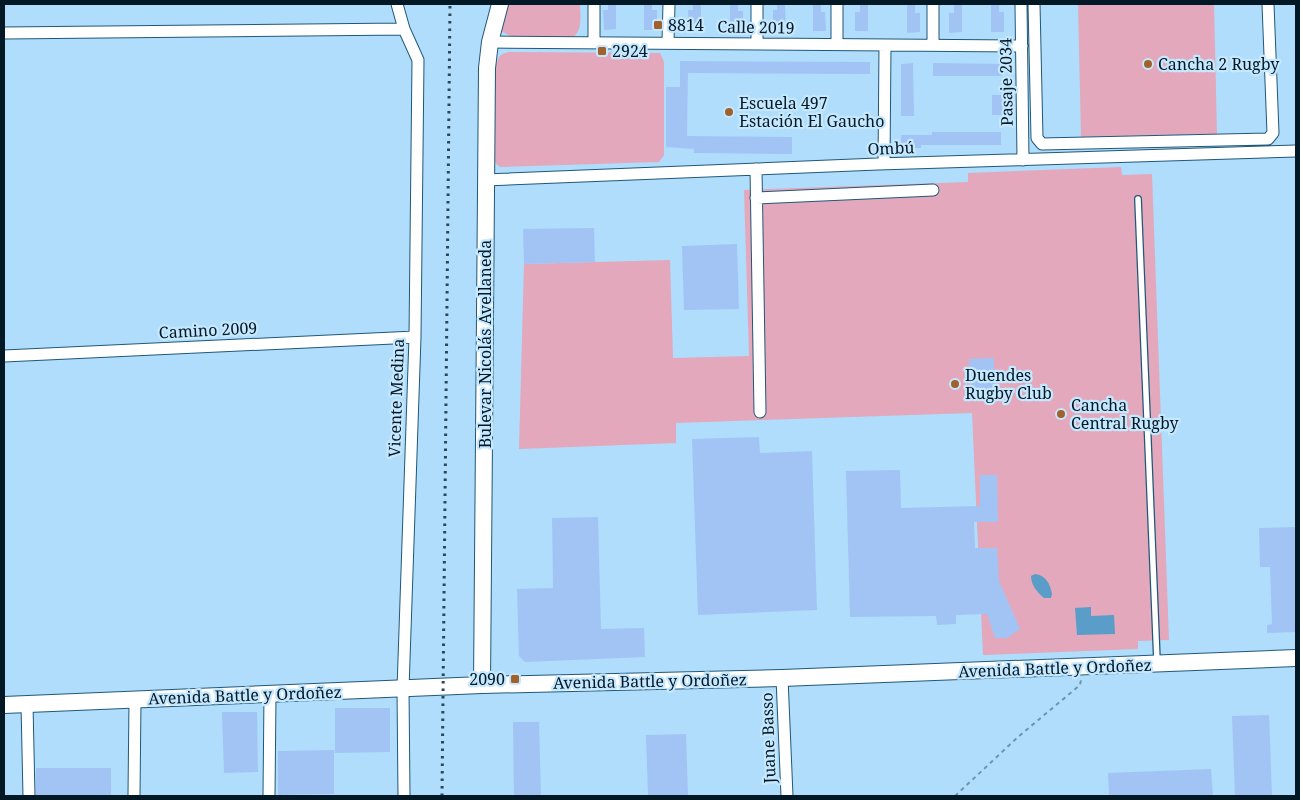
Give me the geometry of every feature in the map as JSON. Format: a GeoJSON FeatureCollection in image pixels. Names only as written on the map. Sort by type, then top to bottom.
{"type":"FeatureCollection","features":[{"type":"Feature","properties":{"kind":"main road","name":"Bulevar Nicolás Avellaneda"},"geometry":{"type":"LineString","coordinates":[[482,685],[487,68],[490,42],[500,4]]}},
{"type":"Feature","properties":{"kind":"main road","name":"Avenida Battle y Ordoñez"},"geometry":{"type":"LineString","coordinates":[[4,705],[482,685],[782,678],[1296,658]]}},
{"type":"Feature","properties":{"kind":"street","name":"Vicente Medina"},"geometry":{"type":"LineString","coordinates":[[397,4],[404,29],[418,60],[415,337],[403,689],[404,796]]}},
{"type":"Feature","properties":{"kind":"street"},"geometry":{"type":"LineString","coordinates":[[594,4],[594,43]]}},
{"type":"Feature","properties":{"kind":"street"},"geometry":{"type":"LineString","coordinates":[[668,42],[669,4]]}},
{"type":"Feature","properties":{"kind":"street"},"geometry":{"type":"LineString","coordinates":[[757,4],[757,43]]}},
{"type":"Feature","properties":{"kind":"street"},"geometry":{"type":"LineString","coordinates":[[837,4],[837,44]]}},
{"type":"Feature","properties":{"kind":"street"},"geometry":{"type":"LineString","coordinates":[[933,4],[933,45]]}},
{"type":"Feature","properties":{"kind":"street","name":"Pasaje 2034"},"geometry":{"type":"LineString","coordinates":[[1022,4],[1023,160]]}},
{"type":"Feature","properties":{"kind":"street"},"geometry":{"type":"LineString","coordinates":[[1034,4],[1037,138],[1042,144],[1268,139],[1273,133],[1268,4]]}},
{"type":"Feature","properties":{"kind":"street"},"geometry":{"type":"LineString","coordinates":[[4,33],[404,29]]}},
{"type":"Feature","properties":{"kind":"street","name":"Calle 2019"},"geometry":{"type":"LineString","coordinates":[[490,42],[1022,46]]}},
{"type":"Feature","properties":{"kind":"street"},"geometry":{"type":"LineString","coordinates":[[884,164],[885,45]]}},
{"type":"Feature","properties":{"kind":"street","name":"Ombú"},"geometry":{"type":"LineString","coordinates":[[486,180],[884,164],[1296,151]]}},
{"type":"Feature","properties":{"kind":"street"},"geometry":{"type":"LineString","coordinates":[[756,169],[760,412]]}},
{"type":"Feature","properties":{"kind":"street"},"geometry":{"type":"LineString","coordinates":[[756,198],[933,190]]}},
{"type":"Feature","properties":{"kind":"street","name":"Camino 2009"},"geometry":{"type":"LineString","coordinates":[[4,356],[415,337]]}},
{"type":"Feature","properties":{"kind":"street","name":"Juane Basso"},"geometry":{"type":"LineString","coordinates":[[782,678],[787,796]]}},
{"type":"Feature","properties":{"kind":"street"},"geometry":{"type":"LineString","coordinates":[[269,796],[270,694]]}},
{"type":"Feature","properties":{"kind":"street"},"geometry":{"type":"LineString","coordinates":[[134,796],[135,700]]}},
{"type":"Feature","properties":{"kind":"street"},"geometry":{"type":"LineString","coordinates":[[27,704],[29,796]]}},
{"type":"Feature","properties":{"kind":"lane"},"geometry":{"type":"LineString","coordinates":[[1138,198],[1157,664]]}},
{"type":"Feature","properties":{"kind":"path"},"geometry":{"type":"LineString","coordinates":[[954,796],[1018,737],[1080,685],[1083,666]]}},
{"type":"Feature","properties":{"kind":"shaded area"},"geometry":{"type":"Polygon","coordinates":[[[505,4],[580,4],[578,30],[573,37],[510,36],[501,31],[500,25],[505,4]]]}},
{"type":"Feature","properties":{"kind":"shaded area","name":"Cancha 2 Rugby"},"geometry":{"type":"Polygon","coordinates":[[[1078,4],[1214,4],[1217,134],[1081,137],[1078,4]]]}},
{"type":"Feature","properties":{"kind":"shaded area"},"geometry":{"type":"Polygon","coordinates":[[[509,52],[660,53],[664,62],[664,155],[659,162],[500,167],[494,162],[493,107],[495,76],[499,57],[509,52]]]}},
{"type":"Feature","properties":{"kind":"shaded area","name":"Duendes Rugby Club"},"geometry":{"type":"Polygon","coordinates":[[[1121,167],[1122,175],[1152,174],[1169,640],[1138,641],[1138,649],[983,655],[972,413],[676,423],[676,443],[519,449],[524,264],[670,260],[673,358],[749,356],[744,190],[968,182],[968,173],[1121,167]]]}},
{"type":"Feature","properties":{"kind":"water"},"geometry":{"type":"Polygon","coordinates":[[[1035,574],[1042,576],[1049,584],[1052,594],[1051,598],[1044,598],[1035,588],[1031,576],[1035,574]]]}},
{"type":"Feature","properties":{"kind":"water"},"geometry":{"type":"Polygon","coordinates":[[[1091,607],[1091,616],[1114,615],[1115,634],[1077,635],[1075,608],[1091,607]]]}},
{"type":"Feature","properties":{"kind":"building"},"geometry":{"type":"Polygon","coordinates":[[[608,4],[616,4],[616,29],[604,30],[603,10],[608,10],[608,4]]]}},
{"type":"Feature","properties":{"kind":"building"},"geometry":{"type":"Polygon","coordinates":[[[644,4],[652,4],[652,10],[657,10],[657,30],[644,30],[644,4]]]}},
{"type":"Feature","properties":{"kind":"building"},"geometry":{"type":"Polygon","coordinates":[[[693,4],[701,4],[701,29],[689,30],[688,10],[693,10],[693,4]]]}},
{"type":"Feature","properties":{"kind":"building"},"geometry":{"type":"Polygon","coordinates":[[[730,4],[738,4],[738,11],[743,11],[743,30],[730,30],[730,4]]]}},
{"type":"Feature","properties":{"kind":"building"},"geometry":{"type":"Polygon","coordinates":[[[777,4],[785,4],[786,29],[773,30],[773,10],[777,10],[777,4]]]}},
{"type":"Feature","properties":{"kind":"building"},"geometry":{"type":"Polygon","coordinates":[[[813,4],[821,4],[821,12],[825,12],[826,31],[813,31],[813,4]]]}},
{"type":"Feature","properties":{"kind":"building"},"geometry":{"type":"Polygon","coordinates":[[[860,4],[868,4],[868,31],[855,31],[855,12],[860,12],[860,4]]]}},
{"type":"Feature","properties":{"kind":"building"},"geometry":{"type":"Polygon","coordinates":[[[907,4],[915,4],[915,13],[920,13],[920,32],[907,33],[907,4]]]}},
{"type":"Feature","properties":{"kind":"building"},"geometry":{"type":"Polygon","coordinates":[[[954,4],[962,4],[962,32],[949,33],[949,13],[954,13],[954,4]]]}},
{"type":"Feature","properties":{"kind":"building"},"geometry":{"type":"Polygon","coordinates":[[[991,4],[999,4],[999,12],[1004,12],[1004,32],[991,32],[991,4]]]}},
{"type":"Feature","properties":{"kind":"building"},"geometry":{"type":"Polygon","coordinates":[[[680,61],[870,62],[870,74],[688,73],[687,136],[792,137],[792,154],[694,153],[694,149],[666,147],[666,87],[680,87],[680,61]]]}},
{"type":"Feature","properties":{"kind":"building"},"geometry":{"type":"Polygon","coordinates":[[[913,63],[914,116],[901,116],[901,64],[913,63]]]}},
{"type":"Feature","properties":{"kind":"building"},"geometry":{"type":"Polygon","coordinates":[[[933,63],[1002,64],[1002,76],[933,76],[933,63]]]}},
{"type":"Feature","properties":{"kind":"building"},"geometry":{"type":"Polygon","coordinates":[[[992,95],[1005,95],[1004,115],[992,115],[992,95]]]}},
{"type":"Feature","properties":{"kind":"building"},"geometry":{"type":"Polygon","coordinates":[[[932,132],[1001,132],[1001,145],[921,145],[921,148],[901,148],[901,135],[932,135],[932,132]]]}},
{"type":"Feature","properties":{"kind":"building"},"geometry":{"type":"Polygon","coordinates":[[[594,228],[595,262],[524,264],[523,229],[594,228]]]}},
{"type":"Feature","properties":{"kind":"building"},"geometry":{"type":"Polygon","coordinates":[[[737,244],[739,309],[684,310],[682,246],[737,244]]]}},
{"type":"Feature","properties":{"kind":"building"},"geometry":{"type":"Polygon","coordinates":[[[994,358],[994,388],[970,388],[969,359],[994,358]]]}},
{"type":"Feature","properties":{"kind":"building"},"geometry":{"type":"Polygon","coordinates":[[[759,437],[760,453],[812,451],[817,610],[698,615],[692,439],[759,437]]]}},
{"type":"Feature","properties":{"kind":"building"},"geometry":{"type":"Polygon","coordinates":[[[900,470],[901,508],[980,506],[980,475],[997,475],[998,522],[974,522],[975,548],[997,548],[999,581],[1020,629],[1007,638],[995,638],[987,614],[956,615],[956,624],[937,625],[936,616],[850,617],[846,471],[900,470]]]}},
{"type":"Feature","properties":{"kind":"building"},"geometry":{"type":"Polygon","coordinates":[[[598,517],[601,629],[644,628],[645,657],[525,662],[519,656],[517,589],[553,588],[552,518],[598,517]]]}},
{"type":"Feature","properties":{"kind":"building"},"geometry":{"type":"Polygon","coordinates":[[[1296,527],[1296,632],[1267,633],[1267,625],[1272,624],[1270,567],[1260,567],[1259,528],[1296,527]]]}},
{"type":"Feature","properties":{"kind":"building"},"geometry":{"type":"Polygon","coordinates":[[[335,708],[390,708],[390,752],[335,753],[335,708]]]}},
{"type":"Feature","properties":{"kind":"building"},"geometry":{"type":"Polygon","coordinates":[[[222,712],[257,712],[258,772],[224,773],[222,712]]]}},
{"type":"Feature","properties":{"kind":"building"},"geometry":{"type":"Polygon","coordinates":[[[1269,715],[1272,796],[1235,796],[1232,716],[1269,715]]]}},
{"type":"Feature","properties":{"kind":"building"},"geometry":{"type":"Polygon","coordinates":[[[513,722],[539,722],[541,796],[514,796],[513,722]]]}},
{"type":"Feature","properties":{"kind":"building"},"geometry":{"type":"Polygon","coordinates":[[[686,734],[688,796],[648,796],[646,735],[686,734]]]}},
{"type":"Feature","properties":{"kind":"building"},"geometry":{"type":"Polygon","coordinates":[[[334,750],[334,794],[278,795],[278,751],[334,750]]]}},
{"type":"Feature","properties":{"kind":"building"},"geometry":{"type":"Polygon","coordinates":[[[36,768],[111,768],[111,796],[36,796],[36,768]]]}},
{"type":"Feature","properties":{"kind":"building"},"geometry":{"type":"Polygon","coordinates":[[[1211,769],[1213,796],[1109,796],[1108,773],[1211,769]]]}},
{"type":"Feature","properties":{"kind":"railway"},"geometry":{"type":"LineString","coordinates":[[442,796],[450,4]]}},
{"type":"Feature","properties":{"kind":"place","name":"8814"},"geometry":{"type":"Point","coordinates":[658,25]}},
{"type":"Feature","properties":{"kind":"place","name":"2924"},"geometry":{"type":"Point","coordinates":[602,51]}},
{"type":"Feature","properties":{"kind":"place","name":"Cancha 2 Rugby"},"geometry":{"type":"Point","coordinates":[1148,64]}},
{"type":"Feature","properties":{"kind":"place","name":"Escuela 497 Estación El Gaucho"},"geometry":{"type":"Point","coordinates":[729,112]}},
{"type":"Feature","properties":{"kind":"place","name":"Duendes Rugby Club"},"geometry":{"type":"Point","coordinates":[955,384]}},
{"type":"Feature","properties":{"kind":"place","name":"Cancha Central Rugby"},"geometry":{"type":"Point","coordinates":[1061,414]}},
{"type":"Feature","properties":{"kind":"place","name":"2090"},"geometry":{"type":"Point","coordinates":[515,679]}}]}
